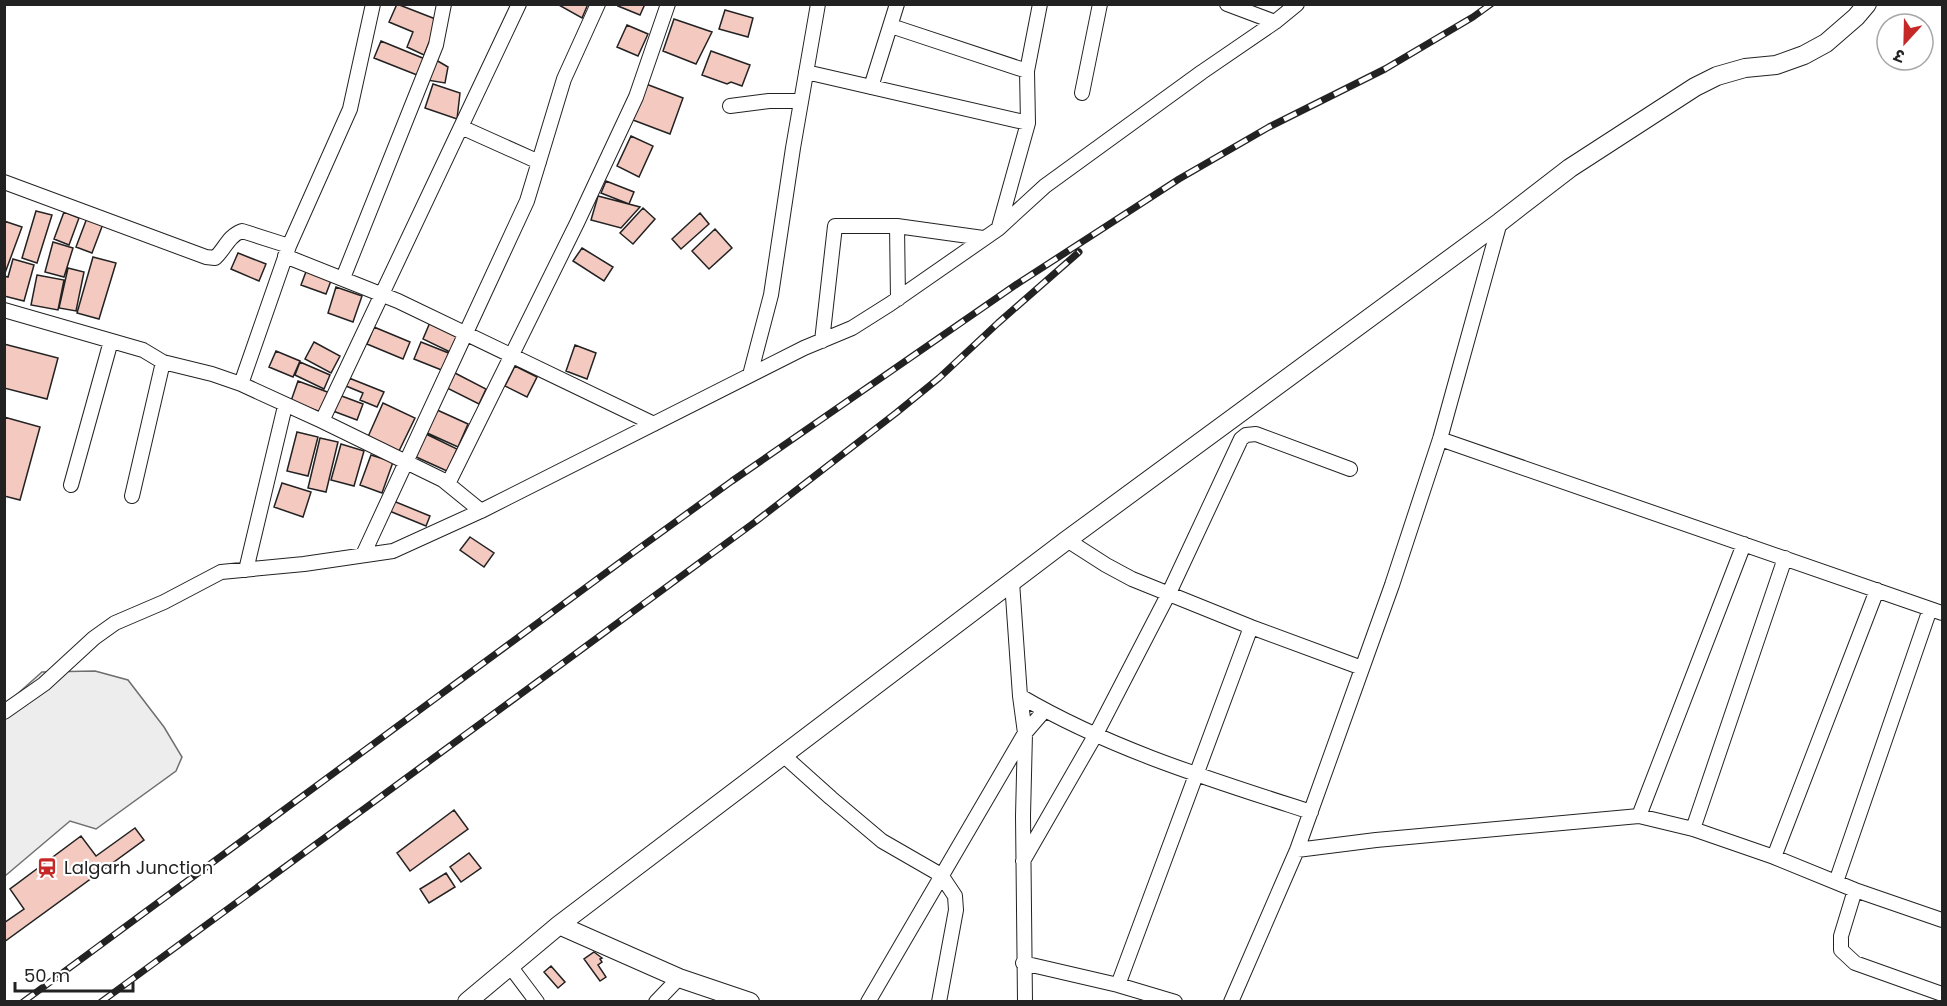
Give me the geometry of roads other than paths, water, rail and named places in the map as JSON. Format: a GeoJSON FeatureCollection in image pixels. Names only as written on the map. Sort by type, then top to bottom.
{"type":"FeatureCollection","features":[{"type":"Feature","properties":{"kind":"street"},"geometry":{"type":"LineString","coordinates":[[241,384],[287,251],[350,109],[373,4]]}},
{"type":"Feature","properties":{"kind":"street"},"geometry":{"type":"LineString","coordinates":[[343,278],[436,45],[444,4]]}},
{"type":"Feature","properties":{"kind":"street"},"geometry":{"type":"LineString","coordinates":[[322,421],[519,4]]}},
{"type":"Feature","properties":{"kind":"street"},"geometry":{"type":"LineString","coordinates":[[363,555],[527,201],[564,79],[598,4]]}},
{"type":"Feature","properties":{"kind":"street"},"geometry":{"type":"LineString","coordinates":[[448,484],[636,97],[668,4]]}},
{"type":"Feature","properties":{"kind":"street"},"geometry":{"type":"LineString","coordinates":[[750,375],[771,295],[818,4]]}},
{"type":"Feature","properties":{"kind":"street"},"geometry":{"type":"LineString","coordinates":[[872,87],[897,4]]}},
{"type":"Feature","properties":{"kind":"street"},"geometry":{"type":"LineString","coordinates":[[998,229],[1028,123],[1027,70],[1040,4]]}},
{"type":"Feature","properties":{"kind":"street"},"geometry":{"type":"LineString","coordinates":[[1082,93],[1100,4]]}},
{"type":"Feature","properties":{"kind":"street"},"geometry":{"type":"LineString","coordinates":[[1227,4],[1275,22]]}},
{"type":"Feature","properties":{"kind":"street"},"geometry":{"type":"LineString","coordinates":[[4,712],[44,684],[94,638],[115,623],[164,602],[221,572],[393,551],[481,511],[750,375],[852,328],[898,299],[998,229],[1045,186],[1297,4]]}},
{"type":"Feature","properties":{"kind":"street"},"geometry":{"type":"LineString","coordinates":[[467,1002],[559,925],[1067,540],[1570,168],[1695,87],[1717,76],[1745,68],[1776,64],[1804,55],[1826,43],[1857,17],[1867,4]]}},
{"type":"Feature","properties":{"kind":"street"},"geometry":{"type":"LineString","coordinates":[[891,26],[1027,70]]}},
{"type":"Feature","properties":{"kind":"street"},"geometry":{"type":"LineString","coordinates":[[806,72],[1028,123]]}},
{"type":"Feature","properties":{"kind":"street"},"geometry":{"type":"LineString","coordinates":[[730,106],[769,101],[801,101]]}},
{"type":"Feature","properties":{"kind":"street"},"geometry":{"type":"LineString","coordinates":[[461,127],[539,162]]}},
{"type":"Feature","properties":{"kind":"street"},"geometry":{"type":"LineString","coordinates":[[4,182],[206,257],[215,258],[228,240],[234,234],[242,231],[466,333],[654,424]]}},
{"type":"Feature","properties":{"kind":"street"},"geometry":{"type":"LineString","coordinates":[[1231,1002],[1297,850],[1392,585],[1440,438],[1500,222]]}},
{"type":"Feature","properties":{"kind":"street"},"geometry":{"type":"LineString","coordinates":[[822,341],[836,226],[897,226],[983,238]]}},
{"type":"Feature","properties":{"kind":"street"},"geometry":{"type":"LineString","coordinates":[[897,226],[898,299]]}},
{"type":"Feature","properties":{"kind":"street"},"geometry":{"type":"LineString","coordinates":[[4,310],[143,350],[163,362],[241,384],[443,480],[481,511]]}},
{"type":"Feature","properties":{"kind":"street"},"geometry":{"type":"LineString","coordinates":[[71,486],[111,341]]}},
{"type":"Feature","properties":{"kind":"street"},"geometry":{"type":"LineString","coordinates":[[132,496],[163,362]]}},
{"type":"Feature","properties":{"kind":"street"},"geometry":{"type":"LineString","coordinates":[[246,570],[285,406]]}},
{"type":"Feature","properties":{"kind":"street"},"geometry":{"type":"LineString","coordinates":[[1023,861],[1096,734],[1169,593],[1236,448],[1246,435],[1256,434],[1350,469]]}},
{"type":"Feature","properties":{"kind":"street"},"geometry":{"type":"LineString","coordinates":[[1440,438],[1936,611],[1836,882]]}},
{"type":"Feature","properties":{"kind":"street"},"geometry":{"type":"LineString","coordinates":[[1067,540],[1132,579],[1362,669]]}},
{"type":"Feature","properties":{"kind":"street"},"geometry":{"type":"LineString","coordinates":[[1640,816],[1744,544]]}},
{"type":"Feature","properties":{"kind":"street"},"geometry":{"type":"LineString","coordinates":[[1693,829],[1785,558]]}},
{"type":"Feature","properties":{"kind":"street"},"geometry":{"type":"LineString","coordinates":[[1012,582],[1020,696],[1025,733],[1024,1002]]}},
{"type":"Feature","properties":{"kind":"street"},"geometry":{"type":"LineString","coordinates":[[1774,857],[1877,590]]}},
{"type":"Feature","properties":{"kind":"street"},"geometry":{"type":"LineString","coordinates":[[1118,985],[1251,627]]}},
{"type":"Feature","properties":{"kind":"street"},"geometry":{"type":"LineString","coordinates":[[1020,696],[1044,711],[1195,775],[1311,812]]}},
{"type":"Feature","properties":{"kind":"street"},"geometry":{"type":"LineString","coordinates":[[868,1002],[1025,733],[1044,711]]}},
{"type":"Feature","properties":{"kind":"street"},"geometry":{"type":"LineString","coordinates":[[783,755],[882,841],[941,875],[954,896],[956,910],[939,1002]]}},
{"type":"Feature","properties":{"kind":"street"},"geometry":{"type":"LineString","coordinates":[[1297,850],[1376,840],[1640,816],[1693,829],[1942,920]]}},
{"type":"Feature","properties":{"kind":"street"},"geometry":{"type":"LineString","coordinates":[[1855,890],[1841,936],[1841,950],[1855,963],[1942,994]]}},
{"type":"Feature","properties":{"kind":"street"},"geometry":{"type":"LineString","coordinates":[[559,925],[679,978],[750,1002]]}},
{"type":"Feature","properties":{"kind":"street"},"geometry":{"type":"LineString","coordinates":[[1023,963],[1118,985],[1175,1002]]}},
{"type":"Feature","properties":{"kind":"street"},"geometry":{"type":"LineString","coordinates":[[510,966],[537,1002]]}},
{"type":"Feature","properties":{"kind":"street"},"geometry":{"type":"LineString","coordinates":[[656,1002],[679,978]]}},
{"type":"Feature","properties":{"kind":"railway"},"geometry":{"type":"LineString","coordinates":[[23,1002],[732,481],[1017,284],[1179,179],[1269,127],[1385,69],[1491,4]]}},
{"type":"Feature","properties":{"kind":"railway"},"geometry":{"type":"LineString","coordinates":[[101,1002],[755,522],[939,378],[1079,252]]}},
{"type":"Feature","properties":{"kind":"place","name":"Lalgarh Junction"},"geometry":{"type":"Point","coordinates":[47,868]}}]}
